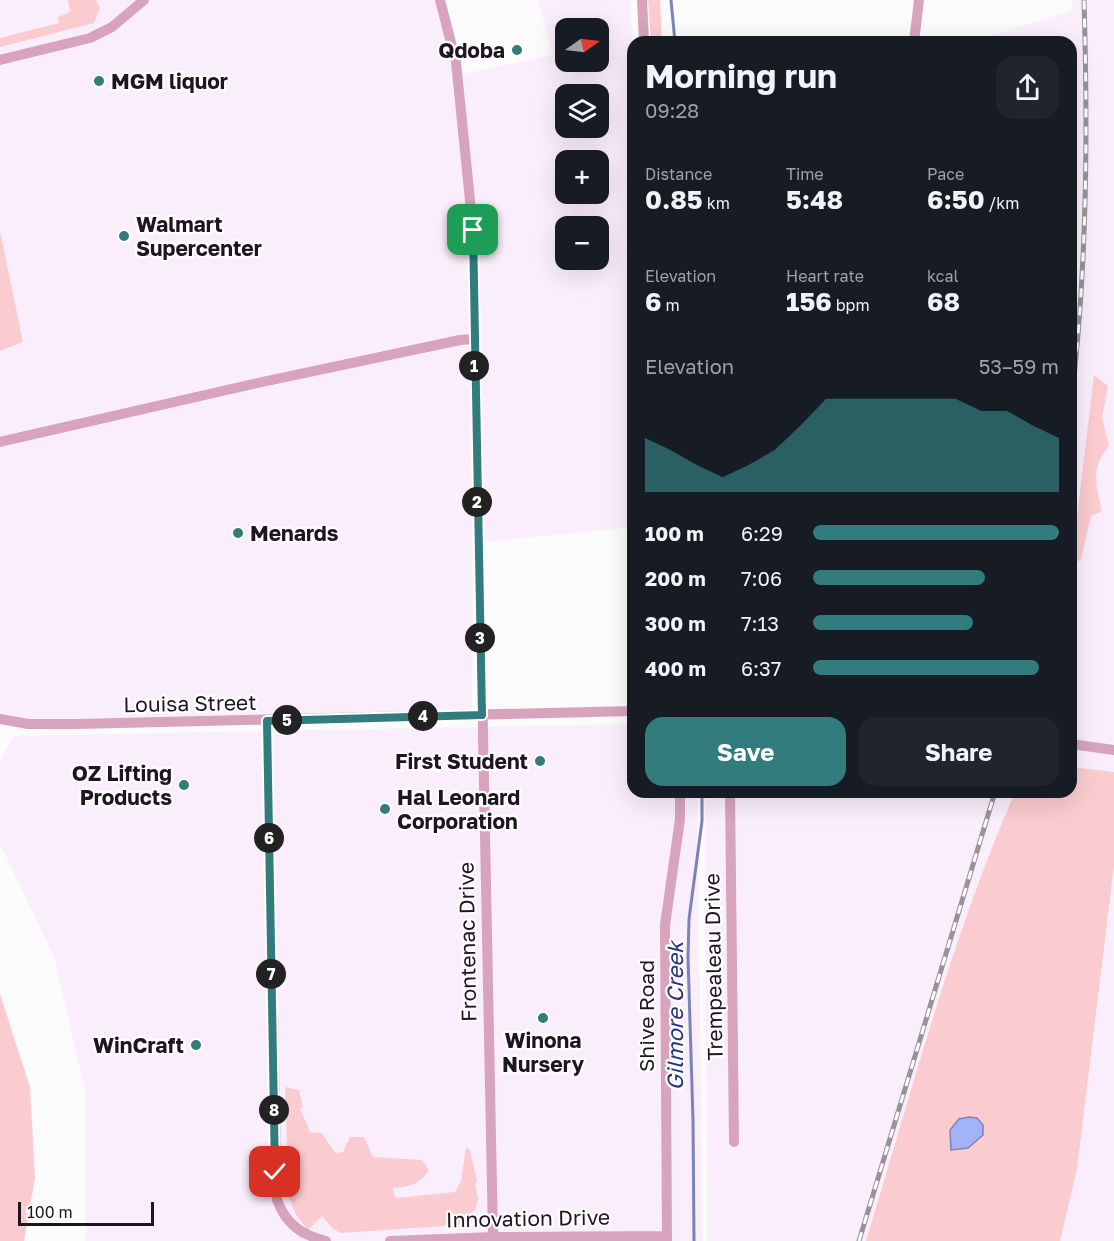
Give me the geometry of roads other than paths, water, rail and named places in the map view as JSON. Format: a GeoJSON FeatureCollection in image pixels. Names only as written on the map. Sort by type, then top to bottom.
{"type":"FeatureCollection","features":[{"type":"Feature","properties":{"kind":"street"},"geometry":{"type":"LineString","coordinates":[[0,60],[90,38],[112,27],[144,0]]}},
{"type":"Feature","properties":{"kind":"street","name":"Frontenac Drive"},"geometry":{"type":"LineString","coordinates":[[440,0],[456,62],[473,230],[493,1237]]}},
{"type":"Feature","properties":{"kind":"street"},"geometry":{"type":"LineString","coordinates":[[642,0],[644,36]]}},
{"type":"Feature","properties":{"kind":"street"},"geometry":{"type":"LineString","coordinates":[[915,36],[919,0]]}},
{"type":"Feature","properties":{"kind":"street"},"geometry":{"type":"LineString","coordinates":[[0,442],[253,384],[460,340],[474,339]]}},
{"type":"Feature","properties":{"kind":"street","name":"Louisa Street"},"geometry":{"type":"LineString","coordinates":[[0,719],[28,724],[267,721],[627,711]]}},
{"type":"Feature","properties":{"kind":"street"},"geometry":{"type":"LineString","coordinates":[[267,721],[277,1200],[283,1216],[296,1229],[326,1241]]}},
{"type":"Feature","properties":{"kind":"street"},"geometry":{"type":"LineString","coordinates":[[1077,745],[1114,750]]}},
{"type":"Feature","properties":{"kind":"street","name":"Shive Road"},"geometry":{"type":"LineString","coordinates":[[667,1239],[665,925],[680,819],[680,798]]}},
{"type":"Feature","properties":{"kind":"street","name":"Trempealeau Drive"},"geometry":{"type":"LineString","coordinates":[[730,798],[734,1142]]}},
{"type":"Feature","properties":{"kind":"street","name":"Innovation Drive"},"geometry":{"type":"LineString","coordinates":[[390,1241],[493,1237],[667,1239]]}},
{"type":"Feature","properties":{"kind":"water"},"geometry":{"type":"Polygon","coordinates":[[[977,1118],[983,1125],[983,1135],[968,1148],[951,1150],[950,1130],[959,1119],[977,1118]]]}},
{"type":"Feature","properties":{"kind":"waterway","name":"Gilmore Creek"},"geometry":{"type":"LineString","coordinates":[[671,0],[674,36]]}},
{"type":"Feature","properties":{"kind":"waterway","name":"Gilmore Creek"},"geometry":{"type":"LineString","coordinates":[[694,1241],[688,957],[689,919],[702,821],[702,798]]}},
{"type":"Feature","properties":{"kind":"railway"},"geometry":{"type":"LineString","coordinates":[[1077,342],[1085,202],[1084,0]]}},
{"type":"Feature","properties":{"kind":"railway"},"geometry":{"type":"LineString","coordinates":[[859,1241],[993,798]]}},
{"type":"Feature","properties":{"kind":"place","name":"Qdoba"},"geometry":{"type":"Point","coordinates":[517,50]}},
{"type":"Feature","properties":{"kind":"place","name":"MGM liquor"},"geometry":{"type":"Point","coordinates":[99,81]}},
{"type":"Feature","properties":{"kind":"place","name":"Walmart Supercenter"},"geometry":{"type":"Point","coordinates":[124,236]}},
{"type":"Feature","properties":{"kind":"place","name":"Menards"},"geometry":{"type":"Point","coordinates":[238,533]}},
{"type":"Feature","properties":{"kind":"place","name":"First Student"},"geometry":{"type":"Point","coordinates":[540,761]}},
{"type":"Feature","properties":{"kind":"place","name":"OZ Lifting Products"},"geometry":{"type":"Point","coordinates":[184,785]}},
{"type":"Feature","properties":{"kind":"place","name":"Hal Leonard Corporation"},"geometry":{"type":"Point","coordinates":[385,809]}},
{"type":"Feature","properties":{"kind":"place","name":"Winona Nursery"},"geometry":{"type":"Point","coordinates":[543,1018]}},
{"type":"Feature","properties":{"kind":"place","name":"WinCraft"},"geometry":{"type":"Point","coordinates":[196,1045]}}]}
